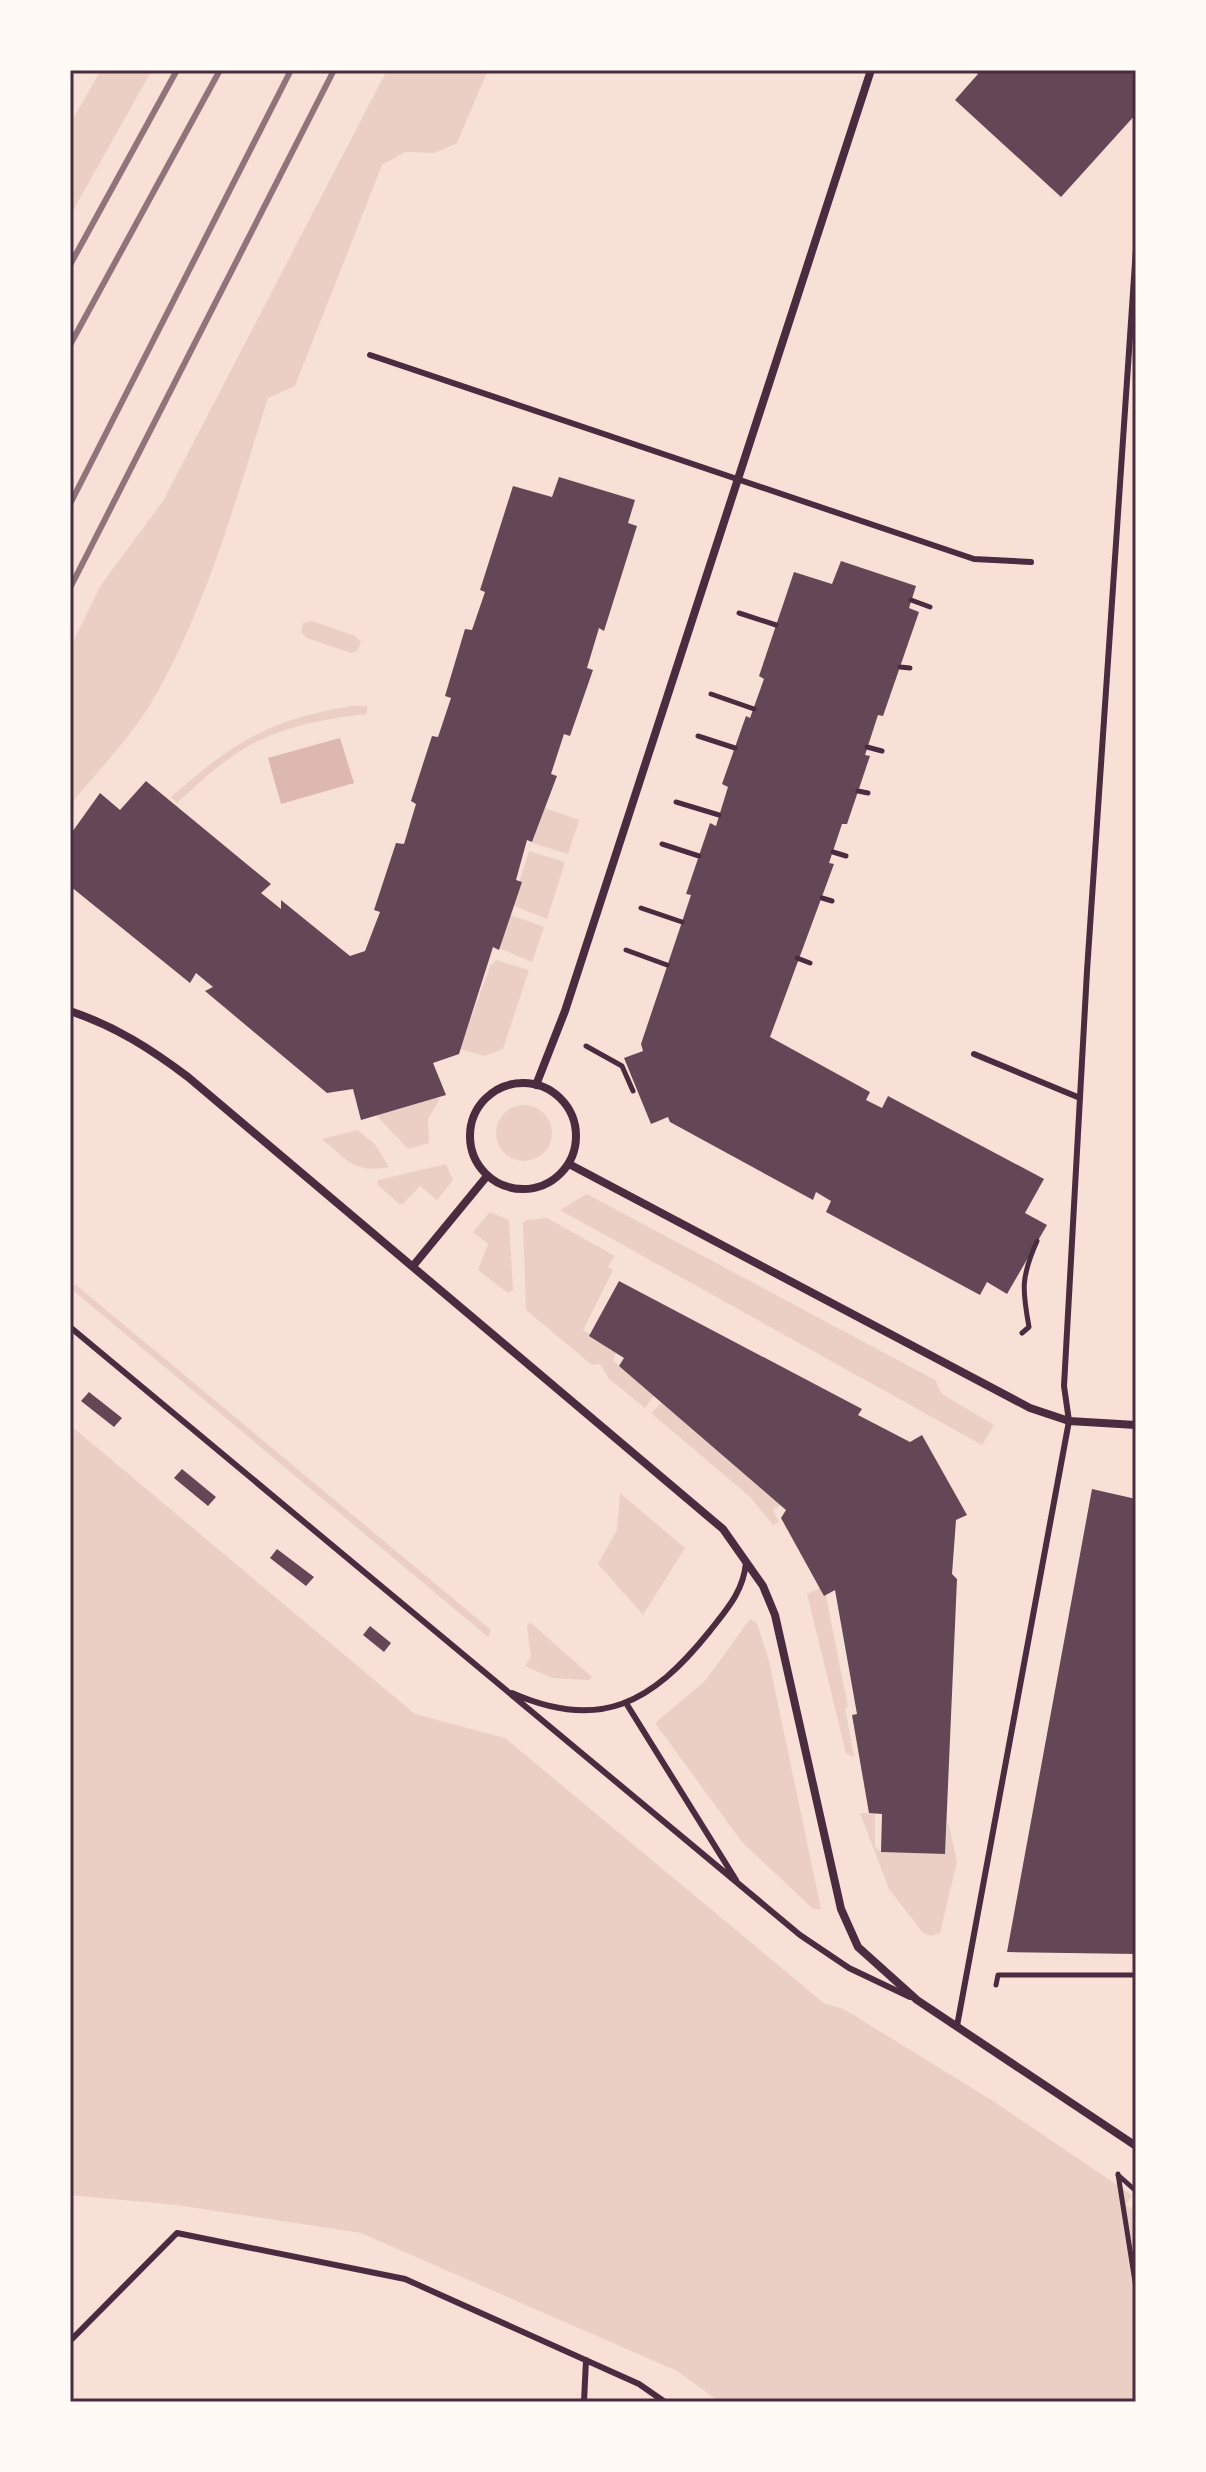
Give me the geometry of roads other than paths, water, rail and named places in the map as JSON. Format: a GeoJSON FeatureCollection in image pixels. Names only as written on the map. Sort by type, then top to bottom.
{"type":"FeatureCollection","features":[{"type":"Feature","properties":{"kind":"street"},"geometry":{"type":"LineString","coordinates":[[536,1085],[565,1011],[871,70]]}},
{"type":"Feature","properties":{"kind":"street"},"geometry":{"type":"LineString","coordinates":[[70,1011],[99,1021],[147,1046],[704,1511],[746,1559],[775,1615],[848,1930],[871,1960],[917,2000],[1136,2146]]}},
{"type":"Feature","properties":{"kind":"street"},"geometry":{"type":"LineString","coordinates":[[518,1083],[552,1091],[572,1116],[576,1140],[569,1164],[546,1185],[531,1189],[500,1185],[487,1176],[476,1162],[470,1145],[476,1111],[487,1097],[501,1087],[518,1083]]}},
{"type":"Feature","properties":{"kind":"street"},"geometry":{"type":"LineString","coordinates":[[569,1164],[1012,1399],[1069,1421],[1136,1425]]}},
{"type":"Feature","properties":{"kind":"street"},"geometry":{"type":"LineString","coordinates":[[413,1266],[487,1176]]}},
{"type":"Feature","properties":{"kind":"lane"},"geometry":{"type":"LineString","coordinates":[[957,2026],[1069,1421],[1064,1386],[1080,1098],[1136,248]]}},
{"type":"Feature","properties":{"kind":"lane"},"geometry":{"type":"LineString","coordinates":[[370,355],[974,559],[1031,562]]}},
{"type":"Feature","properties":{"kind":"lane"},"geometry":{"type":"LineString","coordinates":[[974,1054],[1080,1098]]}},
{"type":"Feature","properties":{"kind":"lane"},"geometry":{"type":"LineString","coordinates":[[70,1327],[740,1886],[825,1953],[868,1978],[917,2000]]}},
{"type":"Feature","properties":{"kind":"lane"},"geometry":{"type":"LineString","coordinates":[[503,1688],[569,1712],[603,1710],[626,1703],[654,1686],[696,1648],[735,1599],[745,1576],[746,1559]]}},
{"type":"Feature","properties":{"kind":"lane"},"geometry":{"type":"LineString","coordinates":[[626,1703],[740,1886]]}},
{"type":"Feature","properties":{"kind":"lane"},"geometry":{"type":"LineString","coordinates":[[70,2341],[177,2233],[405,2279],[639,2384],[665,2402]]}},
{"type":"Feature","properties":{"kind":"lane"},"geometry":{"type":"LineString","coordinates":[[584,2402],[586,2360]]}},
{"type":"Feature","properties":{"kind":"railway"},"geometry":{"type":"LineString","coordinates":[[70,265],[177,70]]}},
{"type":"Feature","properties":{"kind":"railway"},"geometry":{"type":"LineString","coordinates":[[70,345],[220,70]]}},
{"type":"Feature","properties":{"kind":"railway"},"geometry":{"type":"LineString","coordinates":[[70,504],[291,70]]}},
{"type":"Feature","properties":{"kind":"railway"},"geometry":{"type":"LineString","coordinates":[[70,588],[334,70]]}}]}
